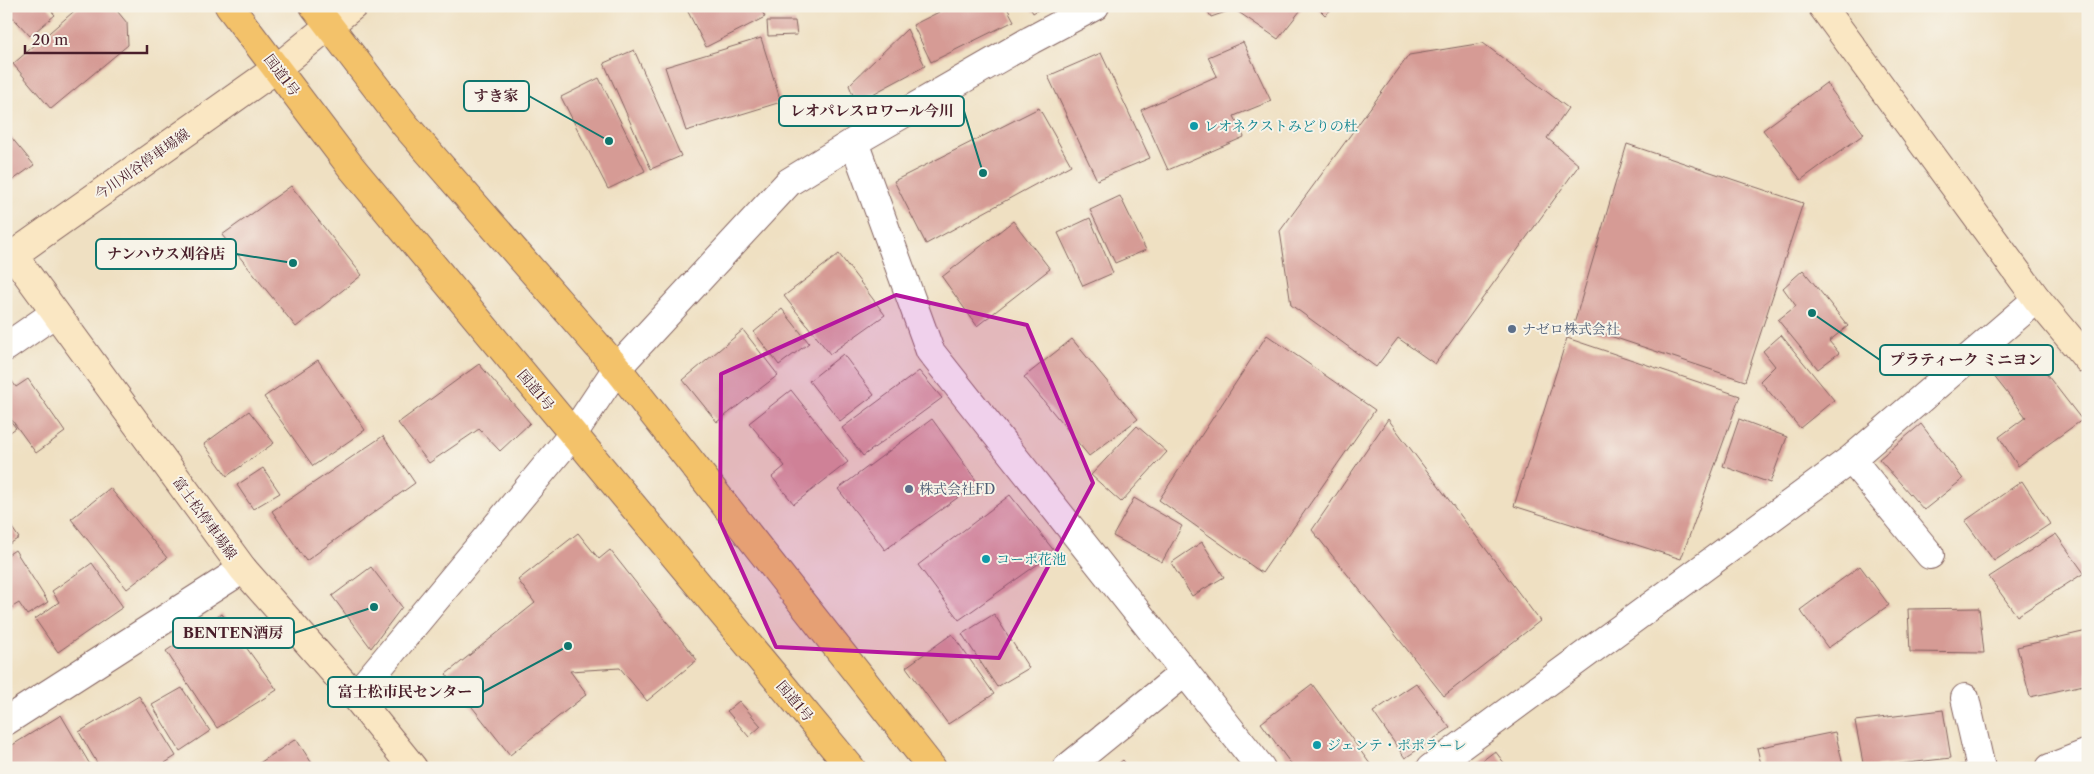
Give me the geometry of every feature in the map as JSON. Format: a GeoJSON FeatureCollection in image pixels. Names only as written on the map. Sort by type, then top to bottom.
{"type":"FeatureCollection","features":[{"type":"Feature","properties":{"kind":"highway","name":"国道1号"},"geometry":{"type":"LineString","coordinates":[[229,6],[278,68],[351,167],[851,768]]}},
{"type":"Feature","properties":{"kind":"highway"},"geometry":{"type":"LineString","coordinates":[[321,15],[405,125],[617,368],[932,768]]}},
{"type":"Feature","properties":{"kind":"main road"},"geometry":{"type":"LineString","coordinates":[[278,68],[321,15],[353,6]]}},
{"type":"Feature","properties":{"kind":"main road"},"geometry":{"type":"LineString","coordinates":[[1822,6],[2037,298],[2088,360]]}},
{"type":"Feature","properties":{"kind":"main road","name":"今川刈谷停車場線"},"geometry":{"type":"LineString","coordinates":[[9,254],[278,68]]}},
{"type":"Feature","properties":{"kind":"main road","name":"富士松停車場線"},"geometry":{"type":"LineString","coordinates":[[9,254],[55,313],[243,569],[354,696],[413,768]]}},
{"type":"Feature","properties":{"kind":"street"},"geometry":{"type":"LineString","coordinates":[[354,696],[573,434],[617,368],[788,182],[854,142],[1094,6]]}},
{"type":"Feature","properties":{"kind":"street"},"geometry":{"type":"LineString","coordinates":[[854,142],[930,352],[1261,768]]}},
{"type":"Feature","properties":{"kind":"street"},"geometry":{"type":"LineString","coordinates":[[1431,768],[1851,459],[2037,298]]}},
{"type":"Feature","properties":{"kind":"street"},"geometry":{"type":"LineString","coordinates":[[6,347],[55,313]]}},
{"type":"Feature","properties":{"kind":"street"},"geometry":{"type":"LineString","coordinates":[[1851,459],[1930,555]]}},
{"type":"Feature","properties":{"kind":"street"},"geometry":{"type":"LineString","coordinates":[[6,721],[243,569]]}},
{"type":"Feature","properties":{"kind":"street"},"geometry":{"type":"LineString","coordinates":[[1067,768],[1184,672]]}},
{"type":"Feature","properties":{"kind":"street"},"geometry":{"type":"LineString","coordinates":[[1965,698],[1981,768]]}},
{"type":"Feature","properties":{"kind":"street"},"geometry":{"type":"LineString","coordinates":[[2050,768],[2088,753]]}},
{"type":"Feature","properties":{"kind":"highlighted area"},"geometry":{"type":"Polygon","coordinates":[[[896,295],[1027,325],[1093,483],[999,658],[776,647],[720,522],[721,374],[896,295]]]}},
{"type":"Feature","properties":{"kind":"building"},"geometry":{"type":"Polygon","coordinates":[[[6,6],[47,6],[55,15],[30,36],[6,10],[6,6]]]}},
{"type":"Feature","properties":{"kind":"building"},"geometry":{"type":"Polygon","coordinates":[[[80,6],[113,6],[127,23],[128,45],[51,109],[13,64],[80,6]]]}},
{"type":"Feature","properties":{"kind":"building"},"geometry":{"type":"Polygon","coordinates":[[[685,6],[759,6],[765,17],[706,47],[685,6]]]}},
{"type":"Feature","properties":{"kind":"building"},"geometry":{"type":"Polygon","coordinates":[[[951,6],[1006,6],[1014,21],[931,62],[913,25],[951,6]]]}},
{"type":"Feature","properties":{"kind":"building"},"geometry":{"type":"Polygon","coordinates":[[[1029,6],[1044,6],[1033,13],[1029,6]]]}},
{"type":"Feature","properties":{"kind":"building"},"geometry":{"type":"Polygon","coordinates":[[[1205,6],[1304,6],[1278,39],[1234,9],[1211,17],[1205,6]]]}},
{"type":"Feature","properties":{"kind":"building"},"geometry":{"type":"Polygon","coordinates":[[[1316,6],[1335,6],[1325,15],[1316,6]]]}},
{"type":"Feature","properties":{"kind":"building"},"geometry":{"type":"Polygon","coordinates":[[[767,21],[795,21],[797,35],[768,36],[767,21]]]}},
{"type":"Feature","properties":{"kind":"building"},"geometry":{"type":"Polygon","coordinates":[[[907,29],[925,66],[856,103],[849,85],[907,29]]]}},
{"type":"Feature","properties":{"kind":"building"},"geometry":{"type":"Polygon","coordinates":[[[761,38],[781,102],[686,131],[665,67],[761,38]]]}},
{"type":"Feature","properties":{"kind":"building","name":"レオネクストみどりの杜"},"geometry":{"type":"Polygon","coordinates":[[[1243,42],[1271,101],[1234,116],[1244,137],[1168,170],[1141,110],[1217,76],[1208,57],[1243,42]]]}},
{"type":"Feature","properties":{"kind":"building"},"geometry":{"type":"Polygon","coordinates":[[[1483,43],[1568,108],[1547,138],[1579,165],[1435,364],[1398,338],[1376,367],[1291,305],[1280,231],[1409,55],[1483,43]]]}},
{"type":"Feature","properties":{"kind":"building"},"geometry":{"type":"Polygon","coordinates":[[[634,50],[681,156],[651,169],[604,63],[634,50]]]}},
{"type":"Feature","properties":{"kind":"building"},"geometry":{"type":"Polygon","coordinates":[[[1101,53],[1150,158],[1097,180],[1048,76],[1101,53]]]}},
{"type":"Feature","properties":{"kind":"building"},"geometry":{"type":"Polygon","coordinates":[[[599,78],[645,171],[608,189],[561,97],[599,78]]]}},
{"type":"Feature","properties":{"kind":"building"},"geometry":{"type":"Polygon","coordinates":[[[1826,83],[1864,134],[1801,180],[1763,130],[1826,83]]]}},
{"type":"Feature","properties":{"kind":"building"},"geometry":{"type":"Polygon","coordinates":[[[1039,108],[1071,165],[926,244],[894,181],[1039,108]]]}},
{"type":"Feature","properties":{"kind":"building"},"geometry":{"type":"Polygon","coordinates":[[[6,131],[34,165],[6,185],[6,131]]]}},
{"type":"Feature","properties":{"kind":"building"},"geometry":{"type":"Polygon","coordinates":[[[1627,144],[1803,203],[1745,381],[1574,324],[1627,144]]]}},
{"type":"Feature","properties":{"kind":"building"},"geometry":{"type":"Polygon","coordinates":[[[291,186],[362,275],[296,327],[222,235],[291,186]]]}},
{"type":"Feature","properties":{"kind":"building"},"geometry":{"type":"Polygon","coordinates":[[[1120,196],[1146,250],[1115,263],[1090,210],[1120,196]]]}},
{"type":"Feature","properties":{"kind":"building"},"geometry":{"type":"Polygon","coordinates":[[[1090,218],[1113,273],[1083,286],[1058,233],[1090,218]]]}},
{"type":"Feature","properties":{"kind":"building"},"geometry":{"type":"Polygon","coordinates":[[[1013,221],[1050,269],[977,326],[942,277],[1013,221]]]}},
{"type":"Feature","properties":{"kind":"building"},"geometry":{"type":"Polygon","coordinates":[[[839,254],[885,315],[830,354],[784,296],[839,254]]]}},
{"type":"Feature","properties":{"kind":"building"},"geometry":{"type":"Polygon","coordinates":[[[1803,270],[1848,326],[1829,341],[1839,353],[1818,369],[1778,320],[1796,306],[1783,288],[1803,270]]]}},
{"type":"Feature","properties":{"kind":"building"},"geometry":{"type":"Polygon","coordinates":[[[782,309],[809,343],[779,365],[754,332],[782,309]]]}},
{"type":"Feature","properties":{"kind":"building"},"geometry":{"type":"Polygon","coordinates":[[[743,330],[778,375],[717,422],[683,380],[743,330]]]}},
{"type":"Feature","properties":{"kind":"building"},"geometry":{"type":"Polygon","coordinates":[[[1267,335],[1375,410],[1262,573],[1159,500],[1267,335]]]}},
{"type":"Feature","properties":{"kind":"building"},"geometry":{"type":"Polygon","coordinates":[[[1781,335],[1834,400],[1800,428],[1760,381],[1775,366],[1763,351],[1781,335]]]}},
{"type":"Feature","properties":{"kind":"building"},"geometry":{"type":"Polygon","coordinates":[[[1567,338],[1740,396],[1681,559],[1514,506],[1567,338]]]}},
{"type":"Feature","properties":{"kind":"building"},"geometry":{"type":"Polygon","coordinates":[[[1072,339],[1138,419],[1089,456],[1024,377],[1072,339]]]}},
{"type":"Feature","properties":{"kind":"building"},"geometry":{"type":"Polygon","coordinates":[[[2027,349],[2082,420],[2018,466],[1999,437],[2026,417],[1993,375],[2027,349]]]}},
{"type":"Feature","properties":{"kind":"building"},"geometry":{"type":"Polygon","coordinates":[[[843,354],[874,395],[840,421],[809,381],[843,354]]]}},
{"type":"Feature","properties":{"kind":"building"},"geometry":{"type":"Polygon","coordinates":[[[318,360],[365,430],[313,466],[264,397],[318,360]]]}},
{"type":"Feature","properties":{"kind":"building"},"geometry":{"type":"Polygon","coordinates":[[[479,364],[530,423],[500,451],[479,429],[429,463],[398,423],[479,364]]]}},
{"type":"Feature","properties":{"kind":"building"},"geometry":{"type":"Polygon","coordinates":[[[919,371],[942,398],[863,456],[842,428],[919,371]]]}},
{"type":"Feature","properties":{"kind":"building"},"geometry":{"type":"Polygon","coordinates":[[[9,377],[16,387],[28,379],[65,432],[36,453],[6,412],[6,380],[9,377]]]}},
{"type":"Feature","properties":{"kind":"building"},"geometry":{"type":"Polygon","coordinates":[[[791,390],[848,462],[794,504],[772,477],[785,466],[749,423],[791,390]]]}},
{"type":"Feature","properties":{"kind":"building"},"geometry":{"type":"Polygon","coordinates":[[[249,411],[274,443],[227,476],[204,444],[249,411]]]}},
{"type":"Feature","properties":{"kind":"building"},"geometry":{"type":"Polygon","coordinates":[[[6,415],[16,428],[6,435],[6,415]]]}},
{"type":"Feature","properties":{"kind":"building"},"geometry":{"type":"Polygon","coordinates":[[[932,419],[978,483],[885,550],[838,489],[932,419]]]}},
{"type":"Feature","properties":{"kind":"building"},"geometry":{"type":"Polygon","coordinates":[[[1388,419],[1540,621],[1444,696],[1312,530],[1388,419]]]}},
{"type":"Feature","properties":{"kind":"building"},"geometry":{"type":"Polygon","coordinates":[[[1739,419],[1787,437],[1770,483],[1723,466],[1739,419]]]}},
{"type":"Feature","properties":{"kind":"building"},"geometry":{"type":"Polygon","coordinates":[[[1921,424],[1963,479],[1924,510],[1879,459],[1921,424]]]}},
{"type":"Feature","properties":{"kind":"building"},"geometry":{"type":"Polygon","coordinates":[[[1137,426],[1167,452],[1121,502],[1091,475],[1137,426]]]}},
{"type":"Feature","properties":{"kind":"building"},"geometry":{"type":"Polygon","coordinates":[[[383,436],[415,483],[306,561],[272,511],[383,436]]]}},
{"type":"Feature","properties":{"kind":"building"},"geometry":{"type":"Polygon","coordinates":[[[263,468],[280,493],[253,509],[237,485],[263,468]]]}},
{"type":"Feature","properties":{"kind":"building"},"geometry":{"type":"Polygon","coordinates":[[[2022,481],[2050,524],[1994,561],[1965,521],[2022,481]]]}},
{"type":"Feature","properties":{"kind":"building"},"geometry":{"type":"Polygon","coordinates":[[[110,488],[167,558],[127,589],[71,519],[110,488]]]}},
{"type":"Feature","properties":{"kind":"building","name":"コーポ花池"},"geometry":{"type":"Polygon","coordinates":[[[1010,495],[1055,552],[959,620],[918,565],[1010,495]]]}},
{"type":"Feature","properties":{"kind":"building"},"geometry":{"type":"Polygon","coordinates":[[[1134,498],[1182,526],[1162,562],[1113,536],[1134,498]]]}},
{"type":"Feature","properties":{"kind":"building"},"geometry":{"type":"Polygon","coordinates":[[[6,519],[19,538],[6,546],[6,519]]]}},
{"type":"Feature","properties":{"kind":"building"},"geometry":{"type":"Polygon","coordinates":[[[578,533],[599,559],[610,550],[697,660],[647,701],[620,668],[570,671],[587,694],[510,755],[446,674],[535,603],[518,580],[578,533]]]}},
{"type":"Feature","properties":{"kind":"building"},"geometry":{"type":"Polygon","coordinates":[[[2056,534],[2084,573],[2017,616],[1989,577],[2056,534]]]}},
{"type":"Feature","properties":{"kind":"building"},"geometry":{"type":"Polygon","coordinates":[[[1202,542],[1224,577],[1192,596],[1171,563],[1202,542]]]}},
{"type":"Feature","properties":{"kind":"building"},"geometry":{"type":"Polygon","coordinates":[[[15,550],[48,602],[27,615],[19,603],[6,611],[6,556],[15,550]]]}},
{"type":"Feature","properties":{"kind":"building"},"geometry":{"type":"Polygon","coordinates":[[[92,563],[123,607],[58,652],[35,619],[59,602],[52,591],[92,563]]]}},
{"type":"Feature","properties":{"kind":"building"},"geometry":{"type":"Polygon","coordinates":[[[1860,566],[1889,605],[1828,648],[1800,610],[1860,566]]]}},
{"type":"Feature","properties":{"kind":"building"},"geometry":{"type":"Polygon","coordinates":[[[371,567],[402,607],[371,648],[332,596],[371,567]]]}},
{"type":"Feature","properties":{"kind":"building"},"geometry":{"type":"Polygon","coordinates":[[[1979,608],[1984,653],[1910,652],[1908,609],[1979,608]]]}},
{"type":"Feature","properties":{"kind":"building"},"geometry":{"type":"Polygon","coordinates":[[[222,614],[277,690],[217,728],[166,651],[222,614]]]}},
{"type":"Feature","properties":{"kind":"building"},"geometry":{"type":"Polygon","coordinates":[[[994,614],[1029,668],[997,687],[962,634],[994,614]]]}},
{"type":"Feature","properties":{"kind":"building"},"geometry":{"type":"Polygon","coordinates":[[[2087,631],[2088,684],[2030,697],[2017,647],[2087,631]]]}},
{"type":"Feature","properties":{"kind":"building"},"geometry":{"type":"Polygon","coordinates":[[[952,634],[994,694],[948,724],[906,667],[952,634]]]}},
{"type":"Feature","properties":{"kind":"building"},"geometry":{"type":"Polygon","coordinates":[[[1416,683],[1450,728],[1405,758],[1373,712],[1416,683]]]}},
{"type":"Feature","properties":{"kind":"building","name":"ジェンテ・ポポラーレ"},"geometry":{"type":"Polygon","coordinates":[[[1312,684],[1373,768],[1294,768],[1261,723],[1312,684]]]}},
{"type":"Feature","properties":{"kind":"building"},"geometry":{"type":"Polygon","coordinates":[[[182,688],[210,731],[180,751],[152,705],[182,688]]]}},
{"type":"Feature","properties":{"kind":"building"},"geometry":{"type":"Polygon","coordinates":[[[139,696],[176,756],[157,768],[100,768],[79,732],[139,696]]]}},
{"type":"Feature","properties":{"kind":"building"},"geometry":{"type":"Polygon","coordinates":[[[739,701],[761,726],[749,737],[727,711],[739,701]]]}},
{"type":"Feature","properties":{"kind":"building"},"geometry":{"type":"Polygon","coordinates":[[[1943,710],[1951,758],[1864,768],[1855,721],[1943,710]]]}},
{"type":"Feature","properties":{"kind":"building"},"geometry":{"type":"Polygon","coordinates":[[[61,715],[92,768],[6,768],[6,749],[61,715]]]}},
{"type":"Feature","properties":{"kind":"building"},"geometry":{"type":"Polygon","coordinates":[[[1835,732],[1844,768],[1762,768],[1757,748],[1835,732]]]}},
{"type":"Feature","properties":{"kind":"building"},"geometry":{"type":"Polygon","coordinates":[[[296,739],[313,765],[309,768],[252,768],[296,739]]]}},
{"type":"Feature","properties":{"kind":"building"},"geometry":{"type":"Polygon","coordinates":[[[1495,751],[1508,768],[1473,768],[1495,751]]]}},
{"type":"Feature","properties":{"kind":"building"},"geometry":{"type":"Polygon","coordinates":[[[1123,760],[1129,768],[1113,768],[1123,760]]]}},
{"type":"Feature","properties":{"kind":"building"},"geometry":{"type":"Polygon","coordinates":[[[1968,764],[1968,768],[1945,768],[1945,767],[1968,764]]]}},
{"type":"Feature","properties":{"kind":"place","name":"レオネクストみどりの杜"},"geometry":{"type":"Point","coordinates":[1194,126]}},
{"type":"Feature","properties":{"kind":"place","name":"すき家"},"geometry":{"type":"Point","coordinates":[609,141]}},
{"type":"Feature","properties":{"kind":"place","name":"レオパレスロワール今川"},"geometry":{"type":"Point","coordinates":[983,173]}},
{"type":"Feature","properties":{"kind":"place","name":"ナンハウス刈谷店"},"geometry":{"type":"Point","coordinates":[293,263]}},
{"type":"Feature","properties":{"kind":"place","name":"プラティーク ミニヨン"},"geometry":{"type":"Point","coordinates":[1812,313]}},
{"type":"Feature","properties":{"kind":"place","name":"ナゼロ株式会社"},"geometry":{"type":"Point","coordinates":[1512,329]}},
{"type":"Feature","properties":{"kind":"place","name":"株式会社FD"},"geometry":{"type":"Point","coordinates":[909,489]}},
{"type":"Feature","properties":{"kind":"place","name":"コーポ花池"},"geometry":{"type":"Point","coordinates":[986,559]}},
{"type":"Feature","properties":{"kind":"place","name":"BENTEN酒房"},"geometry":{"type":"Point","coordinates":[374,607]}},
{"type":"Feature","properties":{"kind":"place","name":"富士松市民センター"},"geometry":{"type":"Point","coordinates":[568,646]}},
{"type":"Feature","properties":{"kind":"place","name":"ジェンテ・ポポラーレ"},"geometry":{"type":"Point","coordinates":[1317,745]}}]}
